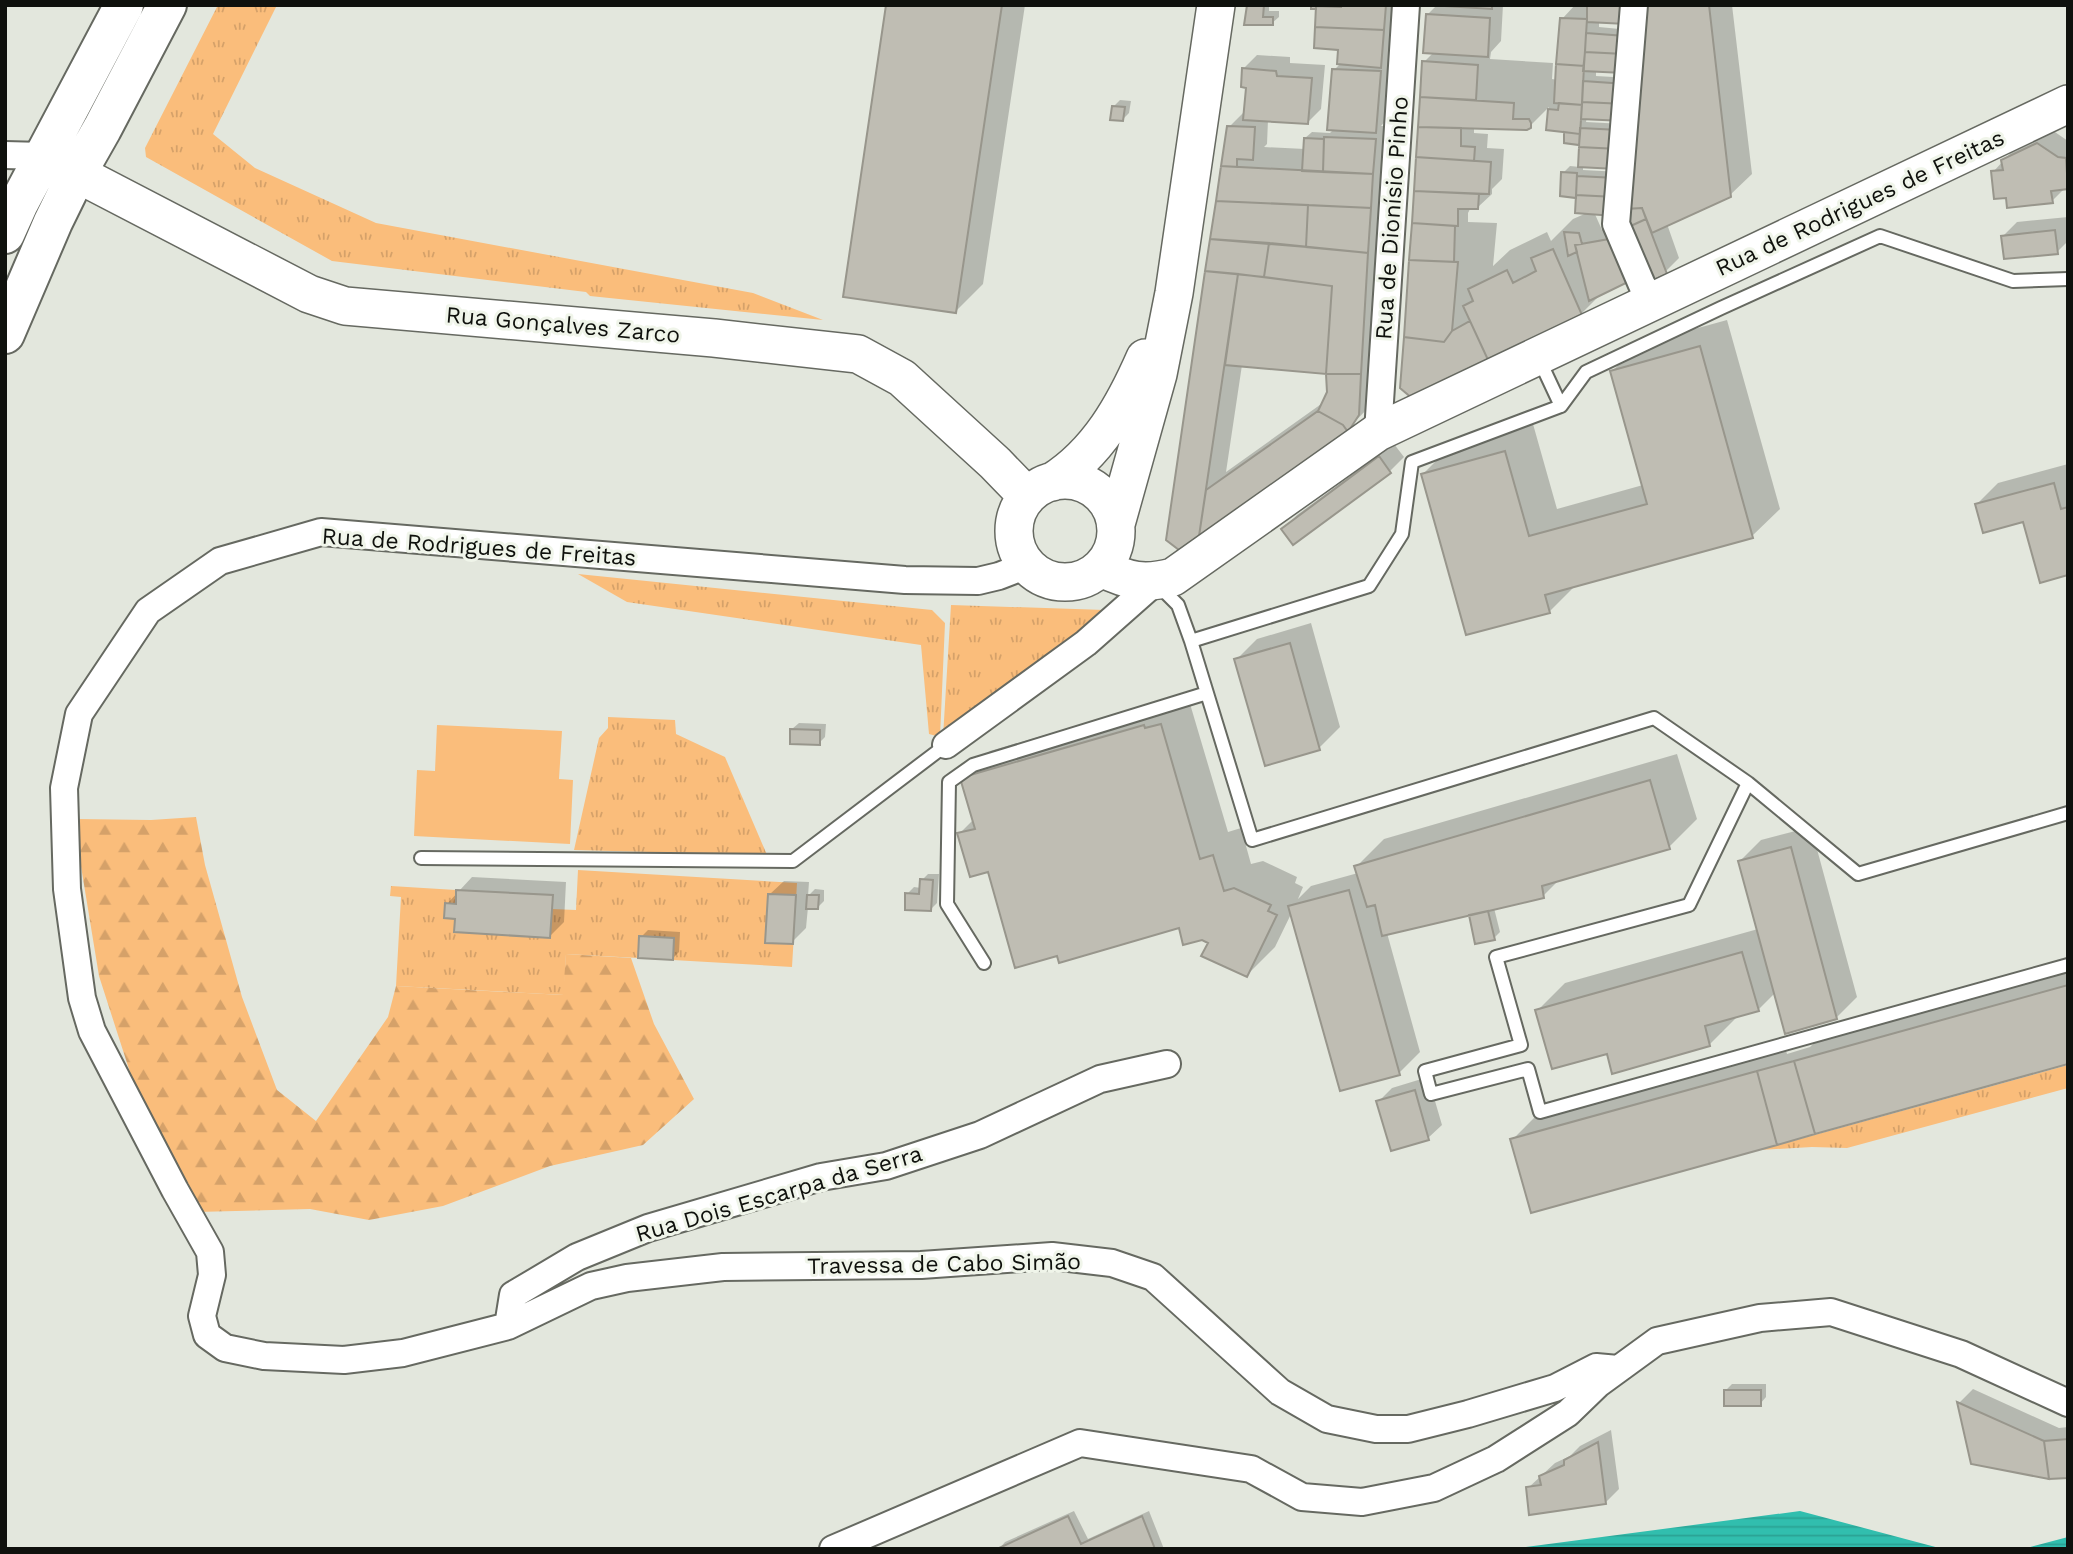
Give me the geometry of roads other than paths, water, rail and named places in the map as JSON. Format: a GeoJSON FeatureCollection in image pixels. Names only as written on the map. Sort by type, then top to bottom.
{"type":"FeatureCollection","features":[{"type":"Feature","properties":{"kind":"main road"},"geometry":{"type":"LineString","coordinates":[[5,234],[43,156],[124,5]]}},
{"type":"Feature","properties":{"kind":"main road"},"geometry":{"type":"LineString","coordinates":[[5,334],[77,173],[167,5]]}},
{"type":"Feature","properties":{"kind":"main road"},"geometry":{"type":"LineString","coordinates":[[1174,293],[1133,387],[1104,433],[1077,464],[1040,489],[1019,509],[1014,538],[1018,553],[1027,565],[1040,575],[1063,582],[1087,578],[1101,568],[1111,555],[1116,540],[1116,524],[1158,374],[1174,293],[1216,5]]}},
{"type":"Feature","properties":{"kind":"main road","name":"Rua de Rodrigues de Freitas"},"geometry":{"type":"LineString","coordinates":[[1155,582],[1173,577],[1378,432],[2068,104]]}},
{"type":"Feature","properties":{"kind":"main road","name":"Rua Gonçalves Zarco"},"geometry":{"type":"LineString","coordinates":[[43,156],[309,294],[345,306],[714,338],[858,354],[902,378],[995,463],[1040,489]]}},
{"type":"Feature","properties":{"kind":"main road"},"geometry":{"type":"LineString","coordinates":[[1040,489],[1069,480],[1086,484],[1100,494],[1111,508],[1116,524]]}},
{"type":"Feature","properties":{"kind":"main road"},"geometry":{"type":"LineString","coordinates":[[1101,568],[1125,579],[1155,582]]}},
{"type":"Feature","properties":{"kind":"street","name":"Rua de Dionísio Pinho"},"geometry":{"type":"LineString","coordinates":[[1378,432],[1406,5]]}},
{"type":"Feature","properties":{"kind":"street"},"geometry":{"type":"LineString","coordinates":[[1634,5],[1616,224],[1652,301]]}},
{"type":"Feature","properties":{"kind":"street"},"geometry":{"type":"LineString","coordinates":[[5,155],[43,156]]}},
{"type":"Feature","properties":{"kind":"street","name":"Rua de Rodrigues de Freitas"},"geometry":{"type":"LineString","coordinates":[[508,1326],[403,1353],[344,1360],[264,1356],[225,1348],[208,1335],[202,1316],[212,1275],[209,1252],[92,1031],[82,998],[67,889],[64,788],[79,713],[148,611],[220,561],[321,532],[905,580],[978,581],[1027,565]]}},
{"type":"Feature","properties":{"kind":"street","name":"Rua de Rodrigues de Freitas"},"geometry":{"type":"LineString","coordinates":[[946,745],[1086,643],[1155,582]]}},
{"type":"Feature","properties":{"kind":"street","name":"Rua Dois Escarpa da Serra"},"geometry":{"type":"LineString","coordinates":[[508,1326],[513,1295],[577,1257],[648,1228],[821,1177],[886,1166],[980,1135],[1100,1079],[1167,1064]]}},
{"type":"Feature","properties":{"kind":"street","name":"Travessa de Cabo Simão"},"geometry":{"type":"LineString","coordinates":[[508,1326],[591,1286],[626,1278],[723,1267],[921,1265],[1052,1256],[1112,1263],[1153,1277],[1280,1392],[1327,1419],[1376,1429],[1408,1430],[1555,1388],[1596,1367],[1618,1369]]}},
{"type":"Feature","properties":{"kind":"street"},"geometry":{"type":"LineString","coordinates":[[833,1549],[1080,1443],[1251,1469],[1302,1497],[1362,1502],[1434,1488],[1496,1459],[1568,1413],[1598,1384],[1657,1341],[1760,1318],[1831,1312],[1961,1354],[2068,1403]]}},
{"type":"Feature","properties":{"kind":"lane"},"geometry":{"type":"LineString","coordinates":[[1191,641],[1369,586],[1402,534],[1412,462],[1561,406],[1586,372],[1880,236],[2013,281],[2068,279]]}},
{"type":"Feature","properties":{"kind":"lane"},"geometry":{"type":"LineString","coordinates":[[1537,356],[1561,406]]}},
{"type":"Feature","properties":{"kind":"lane"},"geometry":{"type":"LineString","coordinates":[[1155,582],[1178,605],[1252,840],[1654,718],[1748,783],[1858,874],[2068,813]]}},
{"type":"Feature","properties":{"kind":"lane"},"geometry":{"type":"LineString","coordinates":[[984,963],[947,904],[949,782],[973,765],[1207,693]]}},
{"type":"Feature","properties":{"kind":"lane"},"geometry":{"type":"LineString","coordinates":[[421,859],[793,861],[946,745]]}},
{"type":"Feature","properties":{"kind":"lane"},"geometry":{"type":"LineString","coordinates":[[1748,783],[1689,905],[1496,957],[1521,1045],[1424,1071],[1431,1094],[1528,1069],[1540,1112],[2068,965]]}},
{"type":"Feature","properties":{"kind":"water"},"geometry":{"type":"Polygon","coordinates":[[[1800,1511],[1943,1549],[1510,1549],[1800,1511]]]}},
{"type":"Feature","properties":{"kind":"water"},"geometry":{"type":"Polygon","coordinates":[[[2068,1537],[2068,1549],[2023,1549],[2068,1537]]]}}]}
